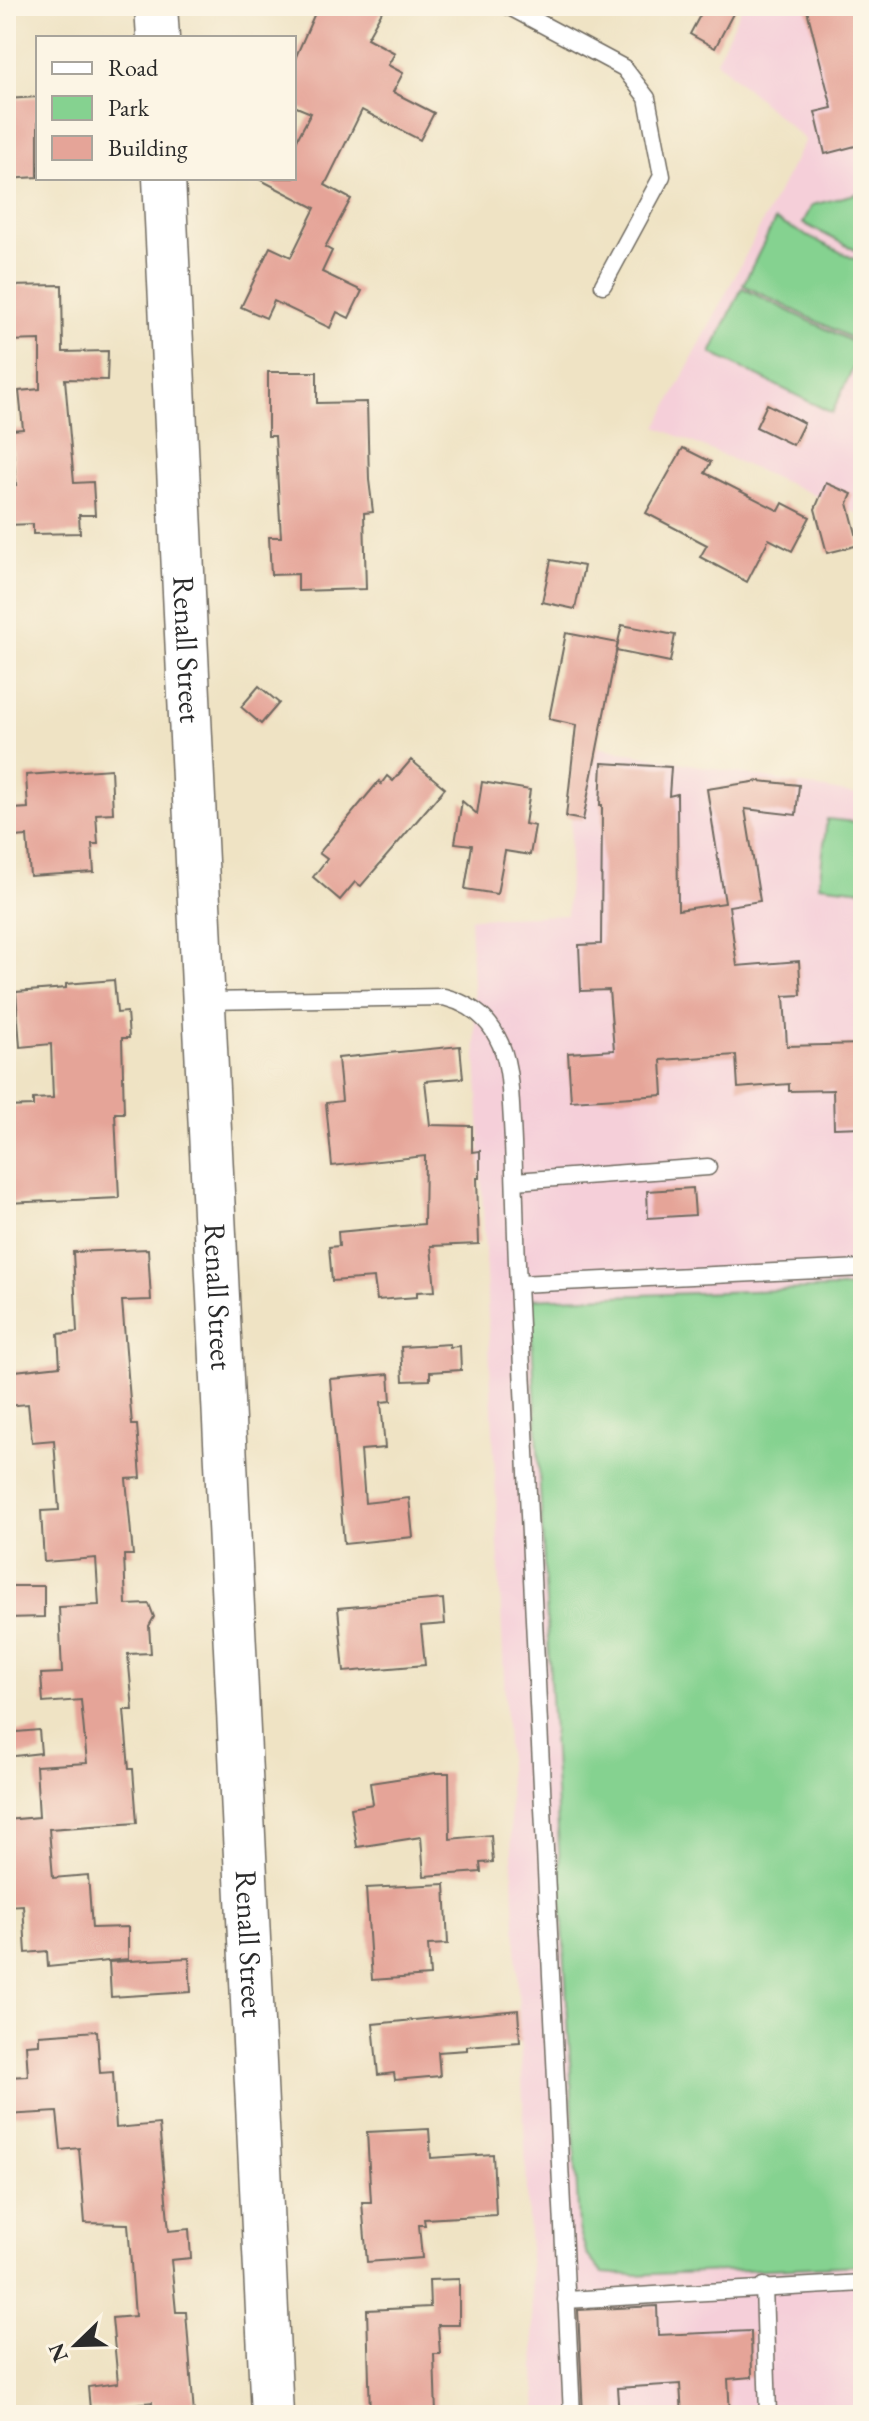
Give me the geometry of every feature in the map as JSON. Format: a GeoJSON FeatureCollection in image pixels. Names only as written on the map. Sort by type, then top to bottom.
{"type":"FeatureCollection","features":[{"type":"Feature","properties":{"kind":"street"},"geometry":{"type":"LineString","coordinates":[[156,6],[158,36]]}},
{"type":"Feature","properties":{"kind":"street","name":"Renall Street"},"geometry":{"type":"LineString","coordinates":[[164,180],[272,2415]]}},
{"type":"Feature","properties":{"kind":"lane"},"geometry":{"type":"LineString","coordinates":[[508,6],[624,68],[647,98],[662,176],[603,285]]}},
{"type":"Feature","properties":{"kind":"lane"},"geometry":{"type":"LineString","coordinates":[[203,1001],[434,996],[454,1000],[471,1007],[486,1020],[497,1035],[507,1066],[515,1181],[572,2415]]}},
{"type":"Feature","properties":{"kind":"lane"},"geometry":{"type":"LineString","coordinates":[[515,1181],[708,1167]]}},
{"type":"Feature","properties":{"kind":"lane"},"geometry":{"type":"LineString","coordinates":[[518,1284],[863,1268]]}},
{"type":"Feature","properties":{"kind":"lane"},"geometry":{"type":"LineString","coordinates":[[566,2300],[764,2286],[863,2283]]}},
{"type":"Feature","properties":{"kind":"lane"},"geometry":{"type":"LineString","coordinates":[[764,2286],[768,2415]]}},
{"type":"Feature","properties":{"kind":"shaded area"},"geometry":{"type":"Polygon","coordinates":[[[742,6],[863,6],[863,516],[657,427],[805,140],[716,61],[742,6]]]}},
{"type":"Feature","properties":{"kind":"shaded area"},"geometry":{"type":"Polygon","coordinates":[[[575,743],[863,796],[863,2415],[537,2415],[470,918],[567,915],[575,743]]]}},
{"type":"Feature","properties":{"kind":"green space"},"geometry":{"type":"Polygon","coordinates":[[[863,192],[863,254],[803,223],[812,205],[863,192]]]}},
{"type":"Feature","properties":{"kind":"green space"},"geometry":{"type":"Polygon","coordinates":[[[775,220],[863,263],[863,344],[743,285],[775,220]]]}},
{"type":"Feature","properties":{"kind":"green space"},"geometry":{"type":"Polygon","coordinates":[[[742,288],[863,347],[832,413],[711,353],[742,288]]]}},
{"type":"Feature","properties":{"kind":"green space"},"geometry":{"type":"Polygon","coordinates":[[[827,819],[863,823],[863,890],[819,885],[827,819]]]}},
{"type":"Feature","properties":{"kind":"green space"},"geometry":{"type":"Polygon","coordinates":[[[863,1287],[863,2265],[633,2275],[602,2273],[587,2255],[579,2229],[530,1299],[863,1287]]]}},
{"type":"Feature","properties":{"kind":"building"},"geometry":{"type":"Polygon","coordinates":[[[318,6],[385,6],[367,38],[395,53],[388,65],[403,73],[393,92],[434,113],[420,140],[362,110],[325,185],[351,199],[325,247],[332,251],[322,272],[362,291],[349,318],[337,312],[330,328],[274,301],[266,318],[241,307],[270,247],[291,257],[315,208],[261,180],[296,180],[296,141],[311,113],[296,107],[296,56],[318,6]]]}},
{"type":"Feature","properties":{"kind":"building"},"geometry":{"type":"Polygon","coordinates":[[[705,6],[737,6],[715,48],[690,34],[705,6]]]}},
{"type":"Feature","properties":{"kind":"building"},"geometry":{"type":"Polygon","coordinates":[[[806,6],[863,6],[863,144],[825,154],[815,112],[832,108],[806,6]]]}},
{"type":"Feature","properties":{"kind":"building"},"geometry":{"type":"Polygon","coordinates":[[[36,97],[36,177],[6,179],[6,99],[36,97]]]}},
{"type":"Feature","properties":{"kind":"building"},"geometry":{"type":"Polygon","coordinates":[[[62,285],[63,352],[108,351],[107,380],[65,379],[74,483],[93,482],[95,515],[79,515],[80,533],[33,534],[33,524],[6,525],[6,486],[16,485],[11,430],[23,429],[19,391],[40,389],[40,340],[6,341],[6,286],[62,285]]]}},
{"type":"Feature","properties":{"kind":"building"},"geometry":{"type":"Polygon","coordinates":[[[268,372],[317,372],[317,403],[367,402],[373,512],[364,513],[366,589],[298,591],[298,574],[271,575],[269,537],[281,537],[275,436],[268,436],[268,372]]]}},
{"type":"Feature","properties":{"kind":"building"},"geometry":{"type":"Polygon","coordinates":[[[767,404],[804,423],[793,445],[756,427],[767,404]]]}},
{"type":"Feature","properties":{"kind":"building"},"geometry":{"type":"Polygon","coordinates":[[[683,448],[711,462],[705,473],[779,511],[783,503],[810,517],[792,551],[769,539],[747,582],[700,557],[707,545],[646,513],[683,448]]]}},
{"type":"Feature","properties":{"kind":"building"},"geometry":{"type":"Polygon","coordinates":[[[826,483],[852,494],[848,503],[859,545],[827,553],[815,509],[826,483]]]}},
{"type":"Feature","properties":{"kind":"building"},"geometry":{"type":"Polygon","coordinates":[[[551,560],[584,566],[575,609],[542,602],[551,560]]]}},
{"type":"Feature","properties":{"kind":"building"},"geometry":{"type":"Polygon","coordinates":[[[622,625],[675,635],[670,662],[616,651],[622,625]]]}},
{"type":"Feature","properties":{"kind":"building"},"geometry":{"type":"Polygon","coordinates":[[[566,633],[618,643],[583,820],[566,817],[576,725],[549,719],[566,633]]]}},
{"type":"Feature","properties":{"kind":"building"},"geometry":{"type":"Polygon","coordinates":[[[259,686],[279,703],[261,724],[241,707],[259,686]]]}},
{"type":"Feature","properties":{"kind":"building"},"geometry":{"type":"Polygon","coordinates":[[[411,760],[445,788],[361,886],[355,882],[340,900],[313,877],[327,859],[319,853],[379,781],[381,784],[387,776],[393,781],[411,760]]]}},
{"type":"Feature","properties":{"kind":"building"},"geometry":{"type":"Polygon","coordinates":[[[602,763],[671,767],[669,796],[677,794],[678,910],[725,903],[707,789],[759,781],[799,785],[796,815],[745,809],[760,901],[729,906],[737,966],[799,961],[801,995],[784,996],[787,1046],[863,1044],[863,1127],[834,1128],[833,1090],[789,1091],[789,1084],[738,1088],[736,1055],[661,1060],[663,1095],[571,1101],[568,1053],[614,1050],[609,990],[581,991],[579,945],[601,944],[602,763]]]}},
{"type":"Feature","properties":{"kind":"building"},"geometry":{"type":"Polygon","coordinates":[[[111,769],[113,813],[96,814],[98,844],[92,844],[94,872],[30,876],[27,836],[14,837],[13,809],[28,808],[26,775],[111,769]]]}},
{"type":"Feature","properties":{"kind":"building"},"geometry":{"type":"Polygon","coordinates":[[[482,782],[530,790],[525,824],[535,826],[530,855],[505,851],[497,894],[465,889],[472,845],[455,843],[462,801],[477,814],[482,782]]]}},
{"type":"Feature","properties":{"kind":"building"},"geometry":{"type":"Polygon","coordinates":[[[114,980],[117,1013],[127,1012],[129,1038],[122,1038],[124,1113],[115,1113],[119,1198],[6,1203],[6,1107],[33,1106],[33,1099],[53,1098],[51,1044],[20,1047],[16,992],[114,980]]]}},
{"type":"Feature","properties":{"kind":"building"},"geometry":{"type":"Polygon","coordinates":[[[460,1046],[463,1078],[425,1081],[430,1125],[472,1126],[472,1152],[480,1151],[480,1178],[477,1178],[479,1244],[431,1246],[435,1291],[417,1292],[417,1297],[377,1300],[374,1278],[332,1281],[329,1247],[339,1246],[338,1232],[424,1224],[425,1156],[332,1166],[326,1103],[342,1101],[338,1058],[460,1046]]]}},
{"type":"Feature","properties":{"kind":"building"},"geometry":{"type":"Polygon","coordinates":[[[693,1188],[695,1215],[648,1218],[647,1191],[693,1188]]]}},
{"type":"Feature","properties":{"kind":"building"},"geometry":{"type":"Polygon","coordinates":[[[148,1249],[151,1300],[122,1301],[132,1425],[137,1425],[141,1478],[126,1479],[133,1555],[124,1555],[126,1605],[149,1604],[154,1617],[149,1626],[151,1653],[128,1654],[133,1710],[124,1710],[137,1823],[49,1829],[53,1878],[88,1875],[92,1928],[128,1927],[128,1959],[48,1967],[47,1951],[26,1953],[23,1905],[6,1906],[6,1820],[39,1817],[36,1766],[87,1763],[81,1700],[43,1703],[41,1674],[62,1673],[59,1607],[99,1605],[96,1558],[44,1562],[41,1511],[59,1510],[54,1440],[32,1442],[28,1404],[6,1406],[6,1372],[60,1366],[58,1334],[77,1332],[73,1252],[148,1249]]]}},
{"type":"Feature","properties":{"kind":"building"},"geometry":{"type":"Polygon","coordinates":[[[450,1344],[450,1347],[460,1346],[461,1370],[430,1372],[430,1380],[403,1381],[401,1347],[450,1344]]]}},
{"type":"Feature","properties":{"kind":"building"},"geometry":{"type":"Polygon","coordinates":[[[389,1374],[391,1401],[381,1402],[385,1448],[361,1450],[365,1503],[409,1498],[413,1537],[344,1544],[330,1379],[389,1374]]]}},
{"type":"Feature","properties":{"kind":"building"},"geometry":{"type":"Polygon","coordinates":[[[6,1586],[44,1586],[44,1617],[6,1618],[6,1586]]]}},
{"type":"Feature","properties":{"kind":"building"},"geometry":{"type":"Polygon","coordinates":[[[443,1599],[445,1624],[421,1626],[425,1665],[344,1672],[338,1608],[443,1599]]]}},
{"type":"Feature","properties":{"kind":"building"},"geometry":{"type":"Polygon","coordinates":[[[39,1730],[41,1753],[6,1757],[6,1733],[39,1730]]]}},
{"type":"Feature","properties":{"kind":"building"},"geometry":{"type":"Polygon","coordinates":[[[449,1773],[450,1839],[491,1835],[493,1862],[480,1863],[481,1872],[424,1876],[421,1837],[357,1847],[351,1808],[373,1804],[370,1783],[449,1773]]]}},
{"type":"Feature","properties":{"kind":"building"},"geometry":{"type":"Polygon","coordinates":[[[445,1884],[448,1944],[428,1945],[430,1976],[372,1980],[366,1888],[445,1884]]]}},
{"type":"Feature","properties":{"kind":"building"},"geometry":{"type":"Polygon","coordinates":[[[189,1958],[191,1992],[111,1997],[109,1962],[189,1958]]]}},
{"type":"Feature","properties":{"kind":"building"},"geometry":{"type":"Polygon","coordinates":[[[518,2010],[520,2042],[467,2046],[467,2050],[438,2052],[440,2076],[395,2080],[394,2073],[378,2075],[373,2024],[518,2010]]]}},
{"type":"Feature","properties":{"kind":"building"},"geometry":{"type":"Polygon","coordinates":[[[97,2031],[100,2073],[113,2072],[116,2128],[159,2124],[169,2231],[189,2229],[191,2258],[171,2260],[176,2312],[186,2312],[194,2415],[153,2415],[152,2402],[90,2409],[88,2387],[118,2383],[112,2318],[135,2316],[128,2224],[85,2223],[79,2148],[61,2150],[57,2112],[6,2115],[6,2077],[28,2076],[26,2045],[39,2044],[39,2035],[97,2031]]]}},
{"type":"Feature","properties":{"kind":"building"},"geometry":{"type":"Polygon","coordinates":[[[429,2129],[431,2158],[493,2154],[496,2215],[424,2219],[425,2225],[419,2225],[422,2258],[367,2262],[362,2202],[371,2202],[367,2132],[429,2129]]]}},
{"type":"Feature","properties":{"kind":"building"},"geometry":{"type":"Polygon","coordinates":[[[459,2279],[459,2325],[438,2325],[440,2354],[434,2354],[436,2415],[370,2415],[367,2310],[430,2307],[429,2280],[459,2279]]]}},
{"type":"Feature","properties":{"kind":"building"},"geometry":{"type":"Polygon","coordinates":[[[657,2306],[658,2335],[751,2331],[752,2377],[728,2379],[730,2415],[682,2415],[680,2384],[617,2388],[619,2415],[583,2415],[578,2310],[657,2306]]]}}]}
